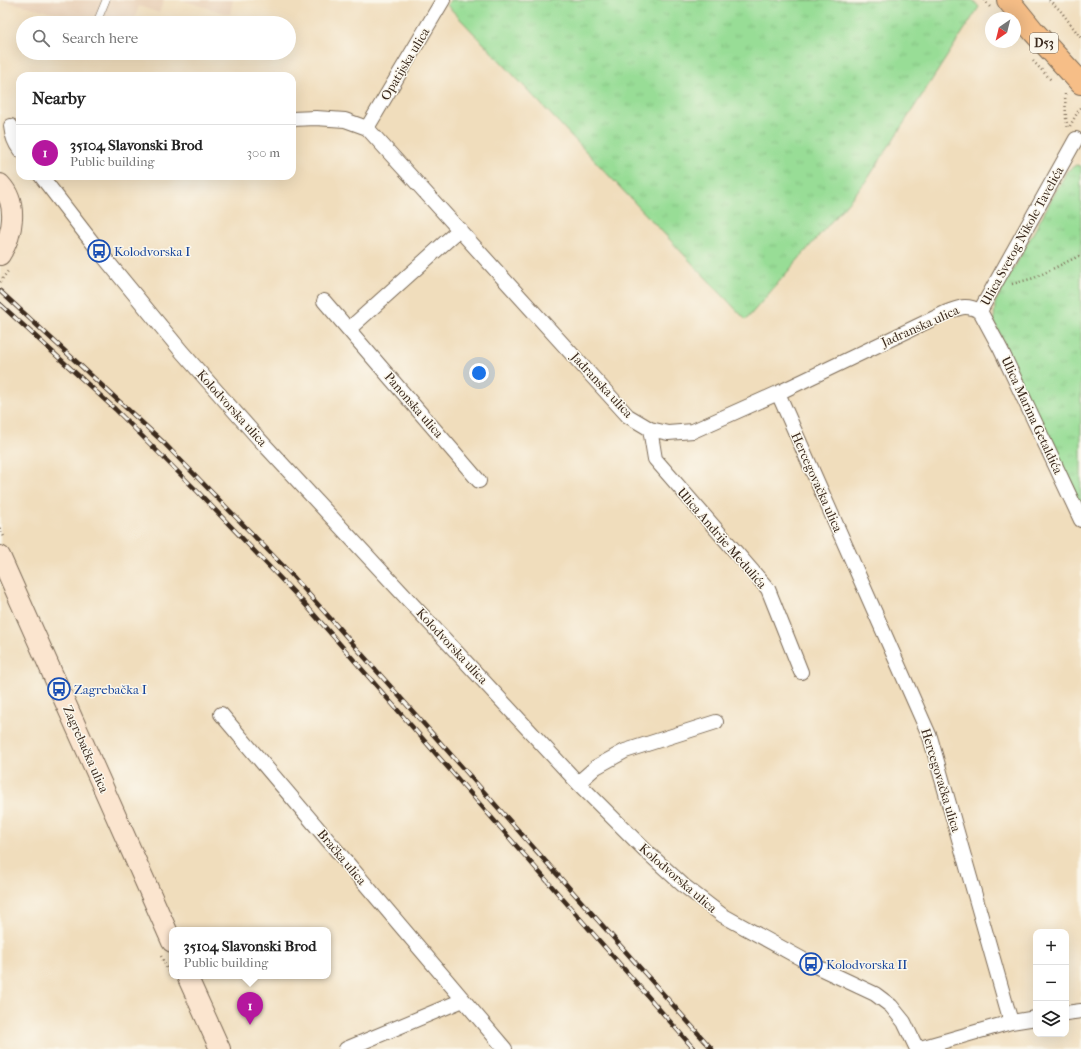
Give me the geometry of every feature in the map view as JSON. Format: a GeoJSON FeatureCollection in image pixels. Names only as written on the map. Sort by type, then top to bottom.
{"type":"FeatureCollection","features":[{"type":"Feature","properties":{"kind":"main road","name":"D53"},"geometry":{"type":"LineString","coordinates":[[1008,0],[1034,32],[1073,89]]}},
{"type":"Feature","properties":{"kind":"main road"},"geometry":{"type":"LineString","coordinates":[[0,184],[10,199],[12,216],[11,231],[7,244],[0,255]]}},
{"type":"Feature","properties":{"kind":"main road","name":"Zagrebačka ulica"},"geometry":{"type":"LineString","coordinates":[[0,556],[169,935]]}},
{"type":"Feature","properties":{"kind":"main road"},"geometry":{"type":"LineString","coordinates":[[188,979],[220,1049]]}},
{"type":"Feature","properties":{"kind":"street","name":"Opatijska ulica"},"geometry":{"type":"LineString","coordinates":[[367,128],[443,0]]}},
{"type":"Feature","properties":{"kind":"street","name":"Jadranska ulica"},"geometry":{"type":"LineString","coordinates":[[296,119],[316,118],[345,120],[367,128],[628,416],[650,429],[668,433],[693,430],[778,393],[948,312],[963,307],[972,307],[980,311]]}},
{"type":"Feature","properties":{"kind":"street"},"geometry":{"type":"LineString","coordinates":[[10,126],[16,145]]}},
{"type":"Feature","properties":{"kind":"street","name":"Ulica Svetog Nikole Tavelića"},"geometry":{"type":"LineString","coordinates":[[980,311],[1076,139]]}},
{"type":"Feature","properties":{"kind":"street","name":"Kolodvorska ulica"},"geometry":{"type":"LineString","coordinates":[[44,180],[104,257],[182,352],[265,445],[578,783],[652,857],[683,885],[722,916],[811,964],[875,994],[891,1006],[904,1022],[918,1049]]}},
{"type":"Feature","properties":{"kind":"street"},"geometry":{"type":"LineString","coordinates":[[349,329],[460,229]]}},
{"type":"Feature","properties":{"kind":"street","name":"Panonska ulica"},"geometry":{"type":"LineString","coordinates":[[324,301],[479,481]]}},
{"type":"Feature","properties":{"kind":"street","name":"Ulica Marina Getaldića"},"geometry":{"type":"LineString","coordinates":[[980,311],[1002,350],[1081,520]]}},
{"type":"Feature","properties":{"kind":"street","name":"Hercegovačka ulica"},"geometry":{"type":"LineString","coordinates":[[778,393],[930,737],[1011,1022]]}},
{"type":"Feature","properties":{"kind":"street","name":"Ulica Andrije Medulića"},"geometry":{"type":"LineString","coordinates":[[650,429],[655,459],[768,589],[802,672]]}},
{"type":"Feature","properties":{"kind":"street","name":"Bračka ulica"},"geometry":{"type":"LineString","coordinates":[[221,714],[505,1049]]}},
{"type":"Feature","properties":{"kind":"street"},"geometry":{"type":"LineString","coordinates":[[578,783],[596,767],[625,751],[716,722]]}},
{"type":"Feature","properties":{"kind":"street"},"geometry":{"type":"LineString","coordinates":[[346,1049],[463,1000]]}},
{"type":"Feature","properties":{"kind":"street"},"geometry":{"type":"LineString","coordinates":[[1069,1013],[1081,1011]]}},
{"type":"Feature","properties":{"kind":"street"},"geometry":{"type":"LineString","coordinates":[[918,1049],[1011,1022],[1033,1018]]}},
{"type":"Feature","properties":{"kind":"lane"},"geometry":{"type":"LineString","coordinates":[[99,16],[106,0]]}},
{"type":"Feature","properties":{"kind":"path"},"geometry":{"type":"LineString","coordinates":[[1049,0],[1060,10],[1081,38]]}},
{"type":"Feature","properties":{"kind":"path"},"geometry":{"type":"LineString","coordinates":[[1073,89],[1066,118],[1068,129],[1081,106]]}},
{"type":"Feature","properties":{"kind":"path"},"geometry":{"type":"LineString","coordinates":[[992,289],[1034,278],[1081,255]]}},
{"type":"Feature","properties":{"kind":"shaded area"},"geometry":{"type":"Polygon","coordinates":[[[0,0],[164,0],[159,13],[139,6],[135,16],[69,16],[0,0]]]}},
{"type":"Feature","properties":{"kind":"shaded area"},"geometry":{"type":"Polygon","coordinates":[[[182,0],[233,0],[230,15],[182,0]]]}},
{"type":"Feature","properties":{"kind":"green space"},"geometry":{"type":"Polygon","coordinates":[[[450,0],[973,0],[979,7],[867,180],[746,320],[447,5],[450,0]]]}},
{"type":"Feature","properties":{"kind":"green space"},"geometry":{"type":"Polygon","coordinates":[[[1076,165],[1081,166],[1081,512],[1049,447],[994,321],[995,303],[1067,171],[1076,165]]]}},
{"type":"Feature","properties":{"kind":"railway"},"geometry":{"type":"LineString","coordinates":[[0,291],[163,442],[290,573],[712,1049]]}},
{"type":"Feature","properties":{"kind":"railway"},"geometry":{"type":"LineString","coordinates":[[0,304],[115,409],[198,492],[304,603],[694,1049]]}},
{"type":"Feature","properties":{"kind":"place","name":"Kolodvorska I"},"geometry":{"type":"Point","coordinates":[99,251]}},
{"type":"Feature","properties":{"kind":"place","name":"Zagrebačka I"},"geometry":{"type":"Point","coordinates":[59,689]}},
{"type":"Feature","properties":{"kind":"place","name":"Kolodvorska II"},"geometry":{"type":"Point","coordinates":[811,964]}},
{"type":"Feature","properties":{"kind":"place","name":"35104 Slavonski Brod"},"geometry":{"type":"Point","coordinates":[250,1025]}}]}
